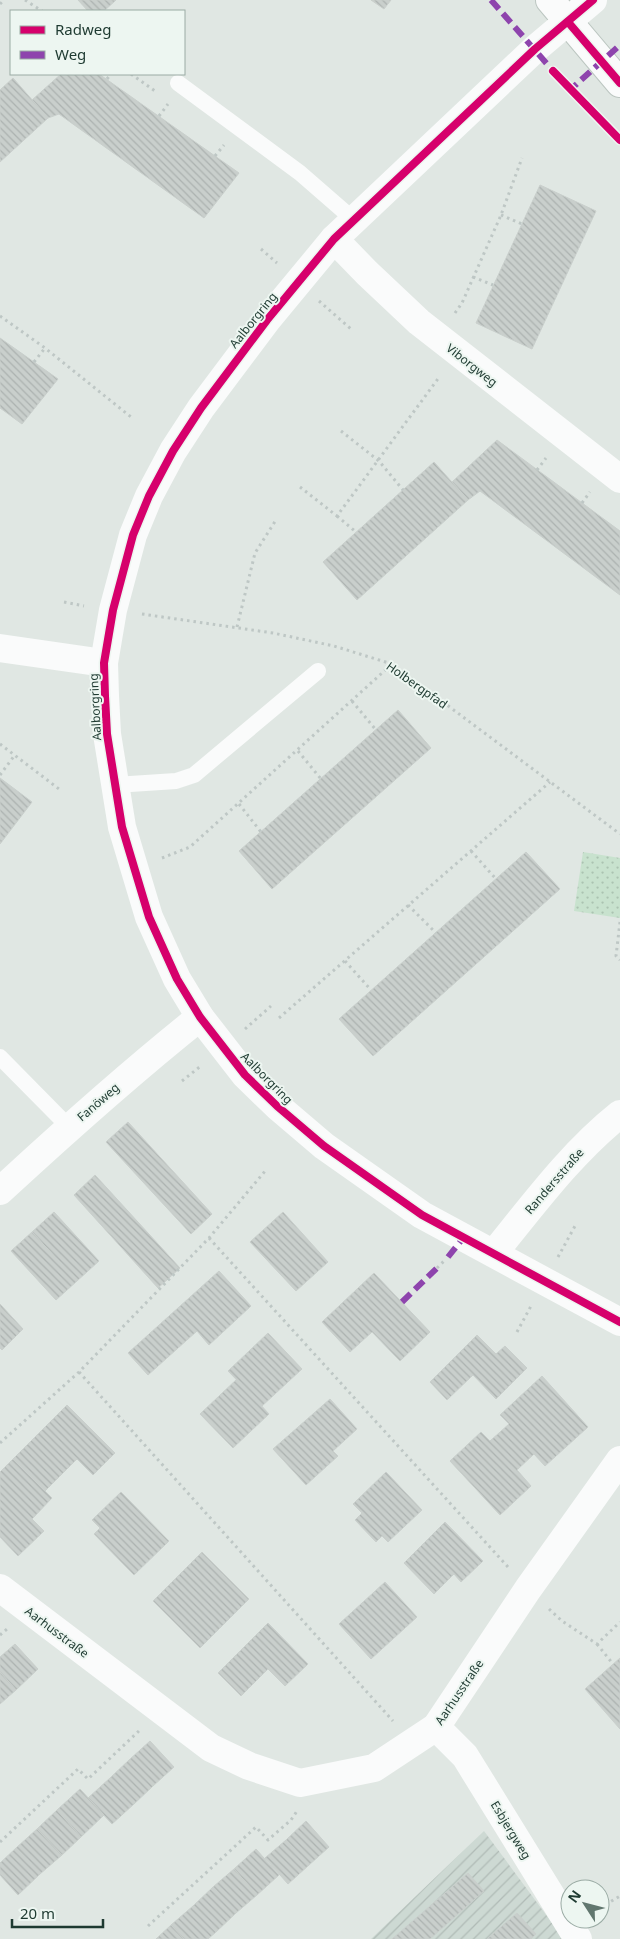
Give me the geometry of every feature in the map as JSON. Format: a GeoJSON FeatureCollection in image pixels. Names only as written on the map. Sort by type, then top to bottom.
{"type":"FeatureCollection","features":[{"type":"Feature","properties":{"kind":"street"},"geometry":{"type":"LineString","coordinates":[[550,0],[620,82]]}},
{"type":"Feature","properties":{"kind":"street","name":"Aalborgring"},"geometry":{"type":"LineString","coordinates":[[593,0],[535,49],[334,239],[234,362],[173,451],[149,496],[133,535],[113,610],[104,663],[107,734],[122,828],[149,917],[177,979],[200,1017],[246,1076],[277,1106],[324,1146],[422,1215],[620,1322]]}},
{"type":"Feature","properties":{"kind":"street","name":"Viborgweg"},"geometry":{"type":"LineString","coordinates":[[334,239],[418,322],[620,479]]}},
{"type":"Feature","properties":{"kind":"street"},"geometry":{"type":"LineString","coordinates":[[0,648],[104,663]]}},
{"type":"Feature","properties":{"kind":"street","name":"Fanöweg"},"geometry":{"type":"LineString","coordinates":[[0,1191],[69,1127],[200,1017]]}},
{"type":"Feature","properties":{"kind":"street","name":"Randersstraße"},"geometry":{"type":"LineString","coordinates":[[494,1253],[562,1171],[605,1126],[620,1114]]}},
{"type":"Feature","properties":{"kind":"street","name":"Aarhusstraße"},"geometry":{"type":"LineString","coordinates":[[0,1588],[211,1748],[249,1766],[300,1783],[374,1768],[436,1727],[528,1589],[620,1460]]}},
{"type":"Feature","properties":{"kind":"street","name":"Esbjergweg"},"geometry":{"type":"LineString","coordinates":[[436,1727],[465,1756],[578,1939]]}},
{"type":"Feature","properties":{"kind":"lane"},"geometry":{"type":"LineString","coordinates":[[178,83],[300,173],[354,220]]}},
{"type":"Feature","properties":{"kind":"lane"},"geometry":{"type":"LineString","coordinates":[[116,785],[176,780],[194,775],[318,671]]}},
{"type":"Feature","properties":{"kind":"lane"},"geometry":{"type":"LineString","coordinates":[[0,1058],[69,1127]]}},
{"type":"Feature","properties":{"kind":"path"},"geometry":{"type":"LineString","coordinates":[[0,4],[4,0]]}},
{"type":"Feature","properties":{"kind":"path"},"geometry":{"type":"LineString","coordinates":[[25,0],[40,10]]}},
{"type":"Feature","properties":{"kind":"path"},"geometry":{"type":"LineString","coordinates":[[107,79],[110,75]]}},
{"type":"Feature","properties":{"kind":"path"},"geometry":{"type":"LineString","coordinates":[[159,116],[170,102]]}},
{"type":"Feature","properties":{"kind":"path"},"geometry":{"type":"LineString","coordinates":[[215,156],[226,142]]}},
{"type":"Feature","properties":{"kind":"path"},"geometry":{"type":"LineString","coordinates":[[337,516],[379,461],[447,345],[462,303],[501,215],[522,158]]}},
{"type":"Feature","properties":{"kind":"path"},"geometry":{"type":"LineString","coordinates":[[501,215],[522,224]]}},
{"type":"Feature","properties":{"kind":"path"},"geometry":{"type":"LineString","coordinates":[[473,277],[493,285]]}},
{"type":"Feature","properties":{"kind":"path"},"geometry":{"type":"LineString","coordinates":[[0,316],[45,348],[131,417]]}},
{"type":"Feature","properties":{"kind":"path"},"geometry":{"type":"LineString","coordinates":[[34,362],[45,348]]}},
{"type":"Feature","properties":{"kind":"path"},"geometry":{"type":"LineString","coordinates":[[341,431],[379,461],[403,490]]}},
{"type":"Feature","properties":{"kind":"path"},"geometry":{"type":"LineString","coordinates":[[300,488],[356,532]]}},
{"type":"Feature","properties":{"kind":"path"},"geometry":{"type":"LineString","coordinates":[[237,627],[255,553],[276,520]]}},
{"type":"Feature","properties":{"kind":"path"},"geometry":{"type":"LineString","coordinates":[[133,869],[190,847],[392,664]]}},
{"type":"Feature","properties":{"kind":"path"},"geometry":{"type":"LineString","coordinates":[[352,701],[376,730]]}},
{"type":"Feature","properties":{"kind":"path"},"geometry":{"type":"LineString","coordinates":[[0,744],[59,789]]}},
{"type":"Feature","properties":{"kind":"path"},"geometry":{"type":"LineString","coordinates":[[298,750],[321,779]]}},
{"type":"Feature","properties":{"kind":"path"},"geometry":{"type":"LineString","coordinates":[[0,775],[14,756]]}},
{"type":"Feature","properties":{"kind":"path"},"geometry":{"type":"LineString","coordinates":[[279,1018],[550,782]]}},
{"type":"Feature","properties":{"kind":"path"},"geometry":{"type":"LineString","coordinates":[[239,804],[261,832]]}},
{"type":"Feature","properties":{"kind":"path"},"geometry":{"type":"LineString","coordinates":[[471,851],[496,879]]}},
{"type":"Feature","properties":{"kind":"path"},"geometry":{"type":"LineString","coordinates":[[408,905],[436,933]]}},
{"type":"Feature","properties":{"kind":"path"},"geometry":{"type":"LineString","coordinates":[[620,922],[616,956],[620,960]]}},
{"type":"Feature","properties":{"kind":"path"},"geometry":{"type":"LineString","coordinates":[[345,960],[371,990]]}},
{"type":"Feature","properties":{"kind":"path"},"geometry":{"type":"LineString","coordinates":[[0,1443],[79,1372],[209,1238],[266,1170]]}},
{"type":"Feature","properties":{"kind":"path"},"geometry":{"type":"LineString","coordinates":[[209,1238],[528,1589],[562,1621],[597,1644],[613,1664]]}},
{"type":"Feature","properties":{"kind":"path"},"geometry":{"type":"LineString","coordinates":[[79,1372],[412,1742]]}},
{"type":"Feature","properties":{"kind":"path"},"geometry":{"type":"LineString","coordinates":[[597,1644],[620,1622]]}},
{"type":"Feature","properties":{"kind":"path"},"geometry":{"type":"LineString","coordinates":[[0,1842],[78,1769],[88,1779],[161,1710]]}},
{"type":"Feature","properties":{"kind":"path"},"geometry":{"type":"LineString","coordinates":[[148,1926],[256,1827],[268,1840],[291,1820],[301,1804],[300,1783]]}},
{"type":"Feature","properties":{"kind":"shaded area"},"geometry":{"type":"Polygon","coordinates":[[[484,1831],[564,1939],[371,1939],[484,1831]]]}},
{"type":"Feature","properties":{"kind":"green space"},"geometry":{"type":"Polygon","coordinates":[[[583,852],[620,858],[620,918],[574,911],[583,852]]]}},
{"type":"Feature","properties":{"kind":"building"},"geometry":{"type":"Polygon","coordinates":[[[78,0],[116,0],[105,10],[87,10],[78,0]]]}},
{"type":"Feature","properties":{"kind":"building"},"geometry":{"type":"Polygon","coordinates":[[[371,0],[391,0],[384,9],[371,0]]]}},
{"type":"Feature","properties":{"kind":"building"},"geometry":{"type":"Polygon","coordinates":[[[60,75],[100,75],[239,173],[204,218],[59,114],[48,118],[32,100],[60,75]]]}},
{"type":"Feature","properties":{"kind":"building"},"geometry":{"type":"Polygon","coordinates":[[[13,78],[48,118],[0,162],[0,90],[13,78]]]}},
{"type":"Feature","properties":{"kind":"building"},"geometry":{"type":"Polygon","coordinates":[[[540,185],[596,211],[532,349],[476,323],[540,185]]]}},
{"type":"Feature","properties":{"kind":"building"},"geometry":{"type":"Polygon","coordinates":[[[0,338],[58,379],[22,424],[0,408],[0,338]]]}},
{"type":"Feature","properties":{"kind":"building"},"geometry":{"type":"Polygon","coordinates":[[[497,440],[620,531],[620,595],[480,491],[468,500],[452,482],[497,440]]]}},
{"type":"Feature","properties":{"kind":"building"},"geometry":{"type":"Polygon","coordinates":[[[434,462],[468,500],[357,600],[323,562],[434,462]]]}},
{"type":"Feature","properties":{"kind":"building"},"geometry":{"type":"Polygon","coordinates":[[[398,710],[431,748],[272,889],[239,851],[398,710]]]}},
{"type":"Feature","properties":{"kind":"building"},"geometry":{"type":"Polygon","coordinates":[[[0,778],[32,802],[0,844],[0,778]]]}},
{"type":"Feature","properties":{"kind":"building"},"geometry":{"type":"Polygon","coordinates":[[[526,852],[560,889],[373,1056],[339,1019],[526,852]]]}},
{"type":"Feature","properties":{"kind":"building"},"geometry":{"type":"Polygon","coordinates":[[[128,1122],[212,1214],[191,1234],[106,1142],[128,1122]]]}},
{"type":"Feature","properties":{"kind":"building"},"geometry":{"type":"Polygon","coordinates":[[[95,1175],[180,1268],[158,1288],[74,1195],[95,1175]]]}},
{"type":"Feature","properties":{"kind":"building"},"geometry":{"type":"Polygon","coordinates":[[[54,1212],[99,1261],[77,1281],[32,1232],[54,1212]]]}},
{"type":"Feature","properties":{"kind":"building"},"geometry":{"type":"Polygon","coordinates":[[[283,1212],[328,1262],[296,1291],[250,1242],[283,1212]]]}},
{"type":"Feature","properties":{"kind":"building"},"geometry":{"type":"Polygon","coordinates":[[[32,1232],[77,1281],[56,1300],[11,1251],[32,1232]]]}},
{"type":"Feature","properties":{"kind":"building"},"geometry":{"type":"Polygon","coordinates":[[[219,1271],[251,1306],[209,1345],[197,1331],[148,1375],[128,1353],[219,1271]]]}},
{"type":"Feature","properties":{"kind":"building"},"geometry":{"type":"Polygon","coordinates":[[[374,1273],[430,1332],[400,1361],[372,1332],[350,1352],[322,1322],[374,1273]]]}},
{"type":"Feature","properties":{"kind":"building"},"geometry":{"type":"Polygon","coordinates":[[[0,1304],[23,1329],[2,1350],[0,1348],[0,1304]]]}},
{"type":"Feature","properties":{"kind":"building"},"geometry":{"type":"Polygon","coordinates":[[[268,1333],[302,1369],[262,1406],[228,1371],[268,1333]]]}},
{"type":"Feature","properties":{"kind":"building"},"geometry":{"type":"Polygon","coordinates":[[[477,1335],[496,1354],[505,1346],[527,1368],[496,1399],[473,1375],[447,1400],[430,1382],[477,1335]]]}},
{"type":"Feature","properties":{"kind":"building"},"geometry":{"type":"Polygon","coordinates":[[[542,1376],[588,1427],[545,1466],[534,1454],[517,1470],[531,1486],[500,1515],[450,1461],[481,1432],[490,1441],[509,1424],[500,1415],[542,1376]]]}},
{"type":"Feature","properties":{"kind":"building"},"geometry":{"type":"Polygon","coordinates":[[[237,1379],[269,1414],[233,1448],[200,1414],[237,1379]]]}},
{"type":"Feature","properties":{"kind":"building"},"geometry":{"type":"Polygon","coordinates":[[[330,1399],[357,1429],[333,1451],[338,1456],[306,1485],[273,1449],[330,1399]]]}},
{"type":"Feature","properties":{"kind":"building"},"geometry":{"type":"Polygon","coordinates":[[[67,1405],[115,1453],[93,1475],[77,1459],[45,1491],[13,1459],[67,1405]]]}},
{"type":"Feature","properties":{"kind":"building"},"geometry":{"type":"Polygon","coordinates":[[[13,1459],[52,1498],[32,1519],[44,1531],[18,1556],[0,1537],[0,1472],[13,1459]]]}},
{"type":"Feature","properties":{"kind":"building"},"geometry":{"type":"Polygon","coordinates":[[[386,1472],[422,1510],[388,1542],[382,1536],[376,1542],[355,1520],[362,1513],[353,1504],[386,1472]]]}},
{"type":"Feature","properties":{"kind":"building"},"geometry":{"type":"Polygon","coordinates":[[[121,1492],[169,1541],[134,1575],[94,1534],[100,1528],[92,1520],[121,1492]]]}},
{"type":"Feature","properties":{"kind":"building"},"geometry":{"type":"Polygon","coordinates":[[[445,1522],[483,1561],[461,1582],[454,1574],[434,1594],[404,1563],[445,1522]]]}},
{"type":"Feature","properties":{"kind":"building"},"geometry":{"type":"Polygon","coordinates":[[[202,1552],[249,1599],[200,1648],[153,1601],[202,1552]]]}},
{"type":"Feature","properties":{"kind":"building"},"geometry":{"type":"Polygon","coordinates":[[[385,1582],[417,1617],[371,1659],[339,1624],[385,1582]]]}},
{"type":"Feature","properties":{"kind":"building"},"geometry":{"type":"Polygon","coordinates":[[[268,1623],[308,1664],[285,1686],[268,1669],[241,1696],[218,1673],[268,1623]]]}},
{"type":"Feature","properties":{"kind":"building"},"geometry":{"type":"Polygon","coordinates":[[[15,1644],[38,1669],[16,1690],[0,1672],[0,1657],[15,1644]]]}},
{"type":"Feature","properties":{"kind":"building"},"geometry":{"type":"Polygon","coordinates":[[[620,1658],[620,1729],[585,1689],[620,1658]]]}},
{"type":"Feature","properties":{"kind":"building"},"geometry":{"type":"Polygon","coordinates":[[[0,1672],[16,1690],[0,1704],[0,1672]]]}},
{"type":"Feature","properties":{"kind":"building"},"geometry":{"type":"Polygon","coordinates":[[[150,1741],[174,1767],[153,1786],[129,1760],[150,1741]]]}},
{"type":"Feature","properties":{"kind":"building"},"geometry":{"type":"Polygon","coordinates":[[[129,1760],[153,1786],[134,1804],[110,1778],[129,1760]]]}},
{"type":"Feature","properties":{"kind":"building"},"geometry":{"type":"Polygon","coordinates":[[[110,1778],[134,1804],[112,1824],[88,1798],[110,1778]]]}},
{"type":"Feature","properties":{"kind":"building"},"geometry":{"type":"Polygon","coordinates":[[[80,1789],[104,1815],[81,1837],[57,1810],[80,1789]]]}},
{"type":"Feature","properties":{"kind":"building"},"geometry":{"type":"Polygon","coordinates":[[[57,1810],[81,1837],[62,1855],[37,1829],[57,1810]]]}},
{"type":"Feature","properties":{"kind":"building"},"geometry":{"type":"Polygon","coordinates":[[[306,1821],[329,1847],[309,1865],[286,1840],[306,1821]]]}},
{"type":"Feature","properties":{"kind":"building"},"geometry":{"type":"Polygon","coordinates":[[[37,1829],[62,1855],[40,1874],[16,1848],[37,1829]]]}},
{"type":"Feature","properties":{"kind":"building"},"geometry":{"type":"Polygon","coordinates":[[[286,1840],[309,1865],[288,1884],[265,1858],[286,1840]]]}},
{"type":"Feature","properties":{"kind":"building"},"geometry":{"type":"Polygon","coordinates":[[[16,1848],[40,1874],[18,1895],[0,1875],[0,1863],[16,1848]]]}},
{"type":"Feature","properties":{"kind":"building"},"geometry":{"type":"Polygon","coordinates":[[[256,1849],[279,1875],[257,1895],[234,1869],[256,1849]]]}},
{"type":"Feature","properties":{"kind":"building"},"geometry":{"type":"Polygon","coordinates":[[[234,1869],[257,1895],[236,1913],[213,1887],[234,1869]]]}},
{"type":"Feature","properties":{"kind":"building"},"geometry":{"type":"Polygon","coordinates":[[[468,1873],[484,1891],[430,1939],[392,1939],[468,1873]]]}},
{"type":"Feature","properties":{"kind":"building"},"geometry":{"type":"Polygon","coordinates":[[[213,1887],[236,1913],[216,1932],[193,1906],[213,1887]]]}},
{"type":"Feature","properties":{"kind":"building"},"geometry":{"type":"Polygon","coordinates":[[[193,1906],[216,1932],[208,1939],[184,1939],[171,1925],[193,1906]]]}},
{"type":"Feature","properties":{"kind":"building"},"geometry":{"type":"Polygon","coordinates":[[[517,1913],[536,1934],[531,1939],[487,1939],[517,1913]]]}},
{"type":"Feature","properties":{"kind":"building"},"geometry":{"type":"Polygon","coordinates":[[[171,1925],[184,1939],[156,1939],[171,1925]]]}},
{"type":"Feature","properties":{"kind":"marked path"},"geometry":{"type":"LineString","coordinates":[[491,0],[555,73]]}},
{"type":"Feature","properties":{"kind":"marked path"},"geometry":{"type":"LineString","coordinates":[[568,88],[570,90],[620,45]]}},
{"type":"Feature","properties":{"kind":"marked path"},"geometry":{"type":"LineString","coordinates":[[448,1257],[464,1237]]}},
{"type":"Feature","properties":{"kind":"marked path"},"geometry":{"type":"LineString","coordinates":[[402,1302],[437,1268]]}},
{"type":"Feature","properties":{"kind":"cycle path"},"geometry":{"type":"LineString","coordinates":[[593,0],[535,49],[334,239],[267,320],[201,408],[173,451],[149,496],[133,535],[113,610],[104,663],[107,734],[122,827],[149,917],[177,979],[200,1017],[245,1075],[277,1106],[324,1146],[422,1215],[620,1322]]}},
{"type":"Feature","properties":{"kind":"cycle path"},"geometry":{"type":"LineString","coordinates":[[568,22],[620,83]]}},
{"type":"Feature","properties":{"kind":"cycle path"},"geometry":{"type":"LineString","coordinates":[[553,71],[620,140]]}}]}
